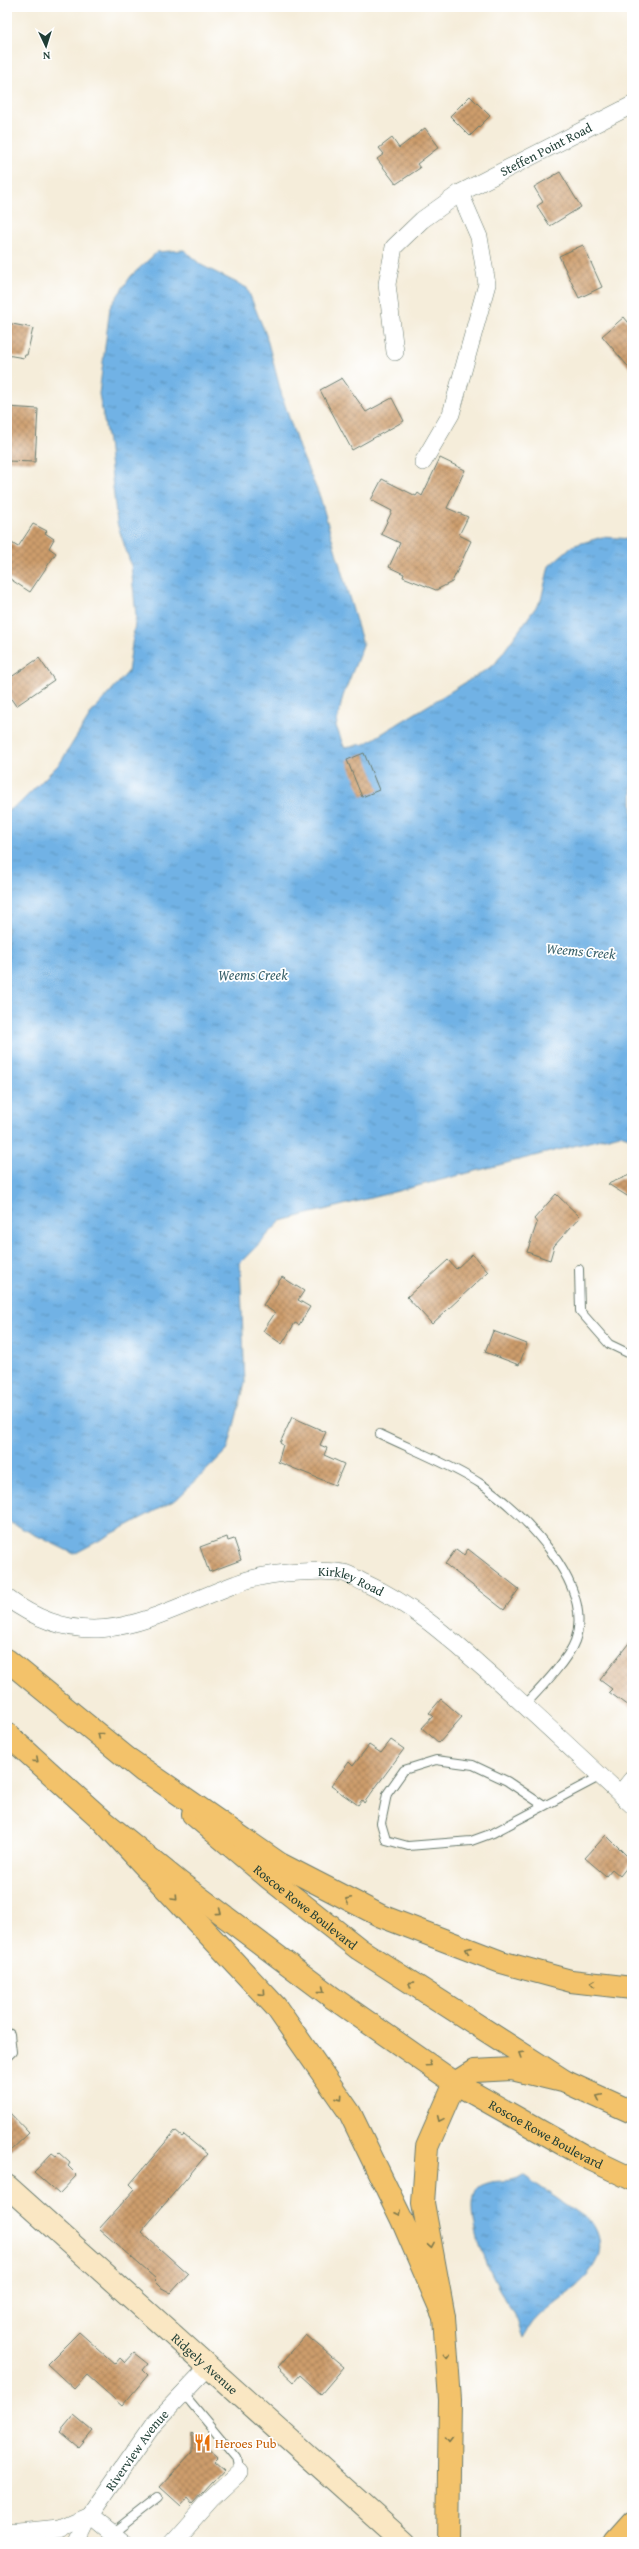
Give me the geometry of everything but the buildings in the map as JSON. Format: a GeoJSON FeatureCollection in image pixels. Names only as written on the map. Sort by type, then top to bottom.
{"type":"FeatureCollection","features":[{"type":"Feature","properties":{"kind":"main road","name":"Roscoe Rowe Boulevard"},"geometry":{"type":"LineString","coordinates":[[7,1660],[130,1760],[269,1878],[358,1949],[566,2082],[632,2112]]}},
{"type":"Feature","properties":{"kind":"main road","name":"Roscoe Rowe Boulevard"},"geometry":{"type":"LineString","coordinates":[[7,1734],[100,1818],[179,1882],[333,1998],[455,2083],[584,2156],[632,2179]]}},
{"type":"Feature","properties":{"kind":"main road"},"geometry":{"type":"LineString","coordinates":[[130,1760],[280,1864],[381,1916],[501,1962],[571,1981],[632,1988]]}},
{"type":"Feature","properties":{"kind":"main road"},"geometry":{"type":"LineString","coordinates":[[100,1818],[276,2007],[350,2113],[402,2220],[444,2317]]}},
{"type":"Feature","properties":{"kind":"main road"},"geometry":{"type":"LineString","coordinates":[[448,2542],[450,2400],[444,2317],[423,2203],[427,2147],[455,2083],[474,2071],[512,2069],[566,2082]]}},
{"type":"Feature","properties":{"kind":"main road","name":"Ridgely Avenue"},"geometry":{"type":"LineString","coordinates":[[7,2186],[404,2542]]}},
{"type":"Feature","properties":{"kind":"main road"},"geometry":{"type":"LineString","coordinates":[[615,2542],[632,2523]]}},
{"type":"Feature","properties":{"kind":"street","name":"Steffen Point Road"},"geometry":{"type":"LineString","coordinates":[[395,352],[387,284],[394,247],[422,220],[460,193],[632,105]]}},
{"type":"Feature","properties":{"kind":"street"},"geometry":{"type":"LineString","coordinates":[[422,462],[451,414],[472,345],[488,284],[479,237],[460,193]]}},
{"type":"Feature","properties":{"kind":"street","name":"Kirkley Road"},"geometry":{"type":"LineString","coordinates":[[7,1598],[26,1611],[45,1620],[84,1630],[114,1628],[140,1623],[237,1583],[273,1574],[310,1572],[344,1573],[387,1593],[431,1621],[525,1705],[626,1799]]}},
{"type":"Feature","properties":{"kind":"street"},"geometry":{"type":"LineString","coordinates":[[626,1799],[632,1779]]}},
{"type":"Feature","properties":{"kind":"street","name":"Riverview Avenue"},"geometry":{"type":"LineString","coordinates":[[77,2542],[90,2515],[153,2425],[209,2366]]}},
{"type":"Feature","properties":{"kind":"street"},"geometry":{"type":"LineString","coordinates":[[173,2542],[211,2499],[240,2472]]}},
{"type":"Feature","properties":{"kind":"street"},"geometry":{"type":"LineString","coordinates":[[7,2533],[60,2528],[90,2515],[118,2538]]}},
{"type":"Feature","properties":{"kind":"lane"},"geometry":{"type":"LineString","coordinates":[[579,1270],[580,1311],[609,1344],[632,1355]]}},
{"type":"Feature","properties":{"kind":"lane"},"geometry":{"type":"LineString","coordinates":[[380,1434],[481,1485],[519,1515],[569,1579],[578,1611],[575,1640],[567,1657],[525,1705]]}},
{"type":"Feature","properties":{"kind":"lane"},"geometry":{"type":"LineString","coordinates":[[544,1806],[507,1781],[473,1765],[436,1760],[404,1770],[387,1794],[380,1823],[386,1840],[408,1846],[443,1845],[471,1842],[544,1806],[601,1776]]}},
{"type":"Feature","properties":{"kind":"lane"},"geometry":{"type":"LineString","coordinates":[[7,2032],[10,2034],[12,2052],[7,2057]]}},
{"type":"Feature","properties":{"kind":"lane"},"geometry":{"type":"LineString","coordinates":[[183,2393],[237,2458],[240,2472]]}},
{"type":"Feature","properties":{"kind":"lane"},"geometry":{"type":"LineString","coordinates":[[118,2538],[158,2497]]}},
{"type":"Feature","properties":{"kind":"water","name":"Weems Creek"},"geometry":{"type":"Polygon","coordinates":[[[184,250],[201,265],[247,288],[266,335],[282,396],[299,448],[320,497],[363,645],[343,696],[336,726],[344,747],[365,744],[494,665],[541,600],[549,566],[572,546],[602,537],[632,539],[632,1138],[620,1134],[281,1221],[240,1263],[245,1383],[228,1449],[177,1499],[74,1554],[7,1521],[7,811],[19,804],[60,763],[92,712],[128,672],[136,616],[131,565],[117,523],[108,442],[99,394],[110,307],[131,276],[157,252],[184,250]]]}},
{"type":"Feature","properties":{"kind":"water"},"geometry":{"type":"Polygon","coordinates":[[[523,2175],[592,2223],[599,2239],[599,2253],[594,2266],[584,2278],[535,2320],[523,2338],[513,2311],[497,2285],[481,2248],[474,2219],[473,2206],[474,2195],[479,2187],[489,2182],[513,2180],[523,2175]]]}},
{"type":"Feature","properties":{"kind":"place","name":"Heroes Pub"},"geometry":{"type":"Point","coordinates":[202,2443]}}]}
